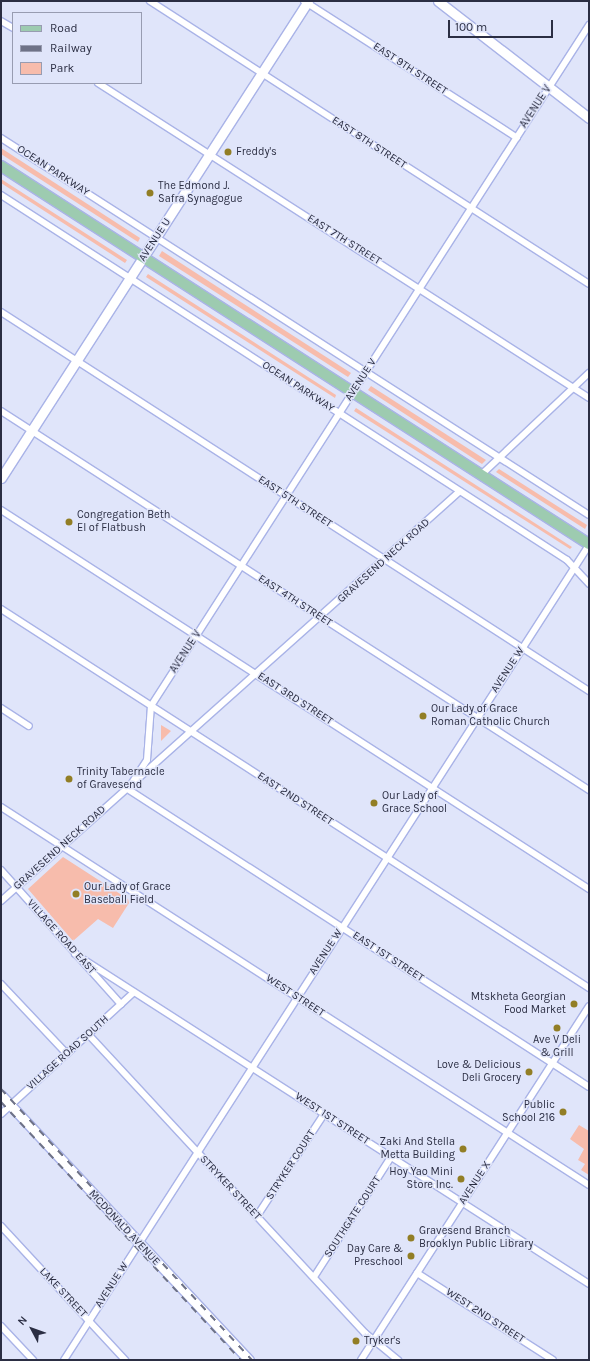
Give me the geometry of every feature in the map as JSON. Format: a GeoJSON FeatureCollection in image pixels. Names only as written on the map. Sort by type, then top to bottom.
{"type":"FeatureCollection","features":[{"type":"Feature","properties":{"kind":"main road"},"geometry":{"type":"LineString","coordinates":[[438,1],[589,118]]}},
{"type":"Feature","properties":{"kind":"main road","name":"AVENUE U"},"geometry":{"type":"LineString","coordinates":[[1,478],[262,73],[306,2]]}},
{"type":"Feature","properties":{"kind":"main road"},"geometry":{"type":"LineString","coordinates":[[1,166],[589,544]]}},
{"type":"Feature","properties":{"kind":"main road","name":"MCDONALD AVENUE"},"geometry":{"type":"LineString","coordinates":[[1,1095],[249,1360]]}},
{"type":"Feature","properties":{"kind":"street","name":"EAST 8TH STREET"},"geometry":{"type":"LineString","coordinates":[[150,1],[589,284]]}},
{"type":"Feature","properties":{"kind":"street","name":"EAST 9TH STREET"},"geometry":{"type":"LineString","coordinates":[[306,2],[516,138]]}},
{"type":"Feature","properties":{"kind":"street"},"geometry":{"type":"LineString","coordinates":[[1,21],[12,27]]}},
{"type":"Feature","properties":{"kind":"street","name":"AVENUE V"},"geometry":{"type":"LineString","coordinates":[[132,783],[147,760],[151,706],[589,25]]}},
{"type":"Feature","properties":{"kind":"street","name":"EAST 7TH STREET"},"geometry":{"type":"LineString","coordinates":[[100,84],[420,288],[589,398]]}},
{"type":"Feature","properties":{"kind":"street","name":"OCEAN PARKWAY"},"geometry":{"type":"LineString","coordinates":[[1,138],[589,515]]}},
{"type":"Feature","properties":{"kind":"street","name":"OCEAN PARKWAY"},"geometry":{"type":"LineString","coordinates":[[1,195],[575,567],[589,584]]}},
{"type":"Feature","properties":{"kind":"street","name":"EAST 5TH STREET"},"geometry":{"type":"LineString","coordinates":[[1,312],[589,691]]}},
{"type":"Feature","properties":{"kind":"street"},"geometry":{"type":"LineString","coordinates":[[481,475],[589,373]]}},
{"type":"Feature","properties":{"kind":"street","name":"EAST 4TH STREET"},"geometry":{"type":"LineString","coordinates":[[1,412],[589,790]]}},
{"type":"Feature","properties":{"kind":"street","name":"GRAVESEND NECK ROAD"},"geometry":{"type":"LineString","coordinates":[[1,901],[126,788],[257,675],[460,492]]}},
{"type":"Feature","properties":{"kind":"street","name":"EAST 3RD STREET"},"geometry":{"type":"LineString","coordinates":[[1,510],[589,889]]}},
{"type":"Feature","properties":{"kind":"street","name":"AVENUE W"},"geometry":{"type":"LineString","coordinates":[[64,1360],[589,544]]}},
{"type":"Feature","properties":{"kind":"street","name":"EAST 2ND STREET"},"geometry":{"type":"LineString","coordinates":[[1,609],[589,988]]}},
{"type":"Feature","properties":{"kind":"street"},"geometry":{"type":"LineString","coordinates":[[1,708],[29,726]]}},
{"type":"Feature","properties":{"kind":"street","name":"EAST 1ST STREET"},"geometry":{"type":"LineString","coordinates":[[126,788],[589,1087]]}},
{"type":"Feature","properties":{"kind":"street","name":"WEST STREET"},"geometry":{"type":"LineString","coordinates":[[1,807],[589,1185]]}},
{"type":"Feature","properties":{"kind":"street","name":"VILLAGE ROAD EAST"},"geometry":{"type":"LineString","coordinates":[[1,870],[121,1004]]}},
{"type":"Feature","properties":{"kind":"street","name":"WEST 1ST STREET"},"geometry":{"type":"LineString","coordinates":[[75,954],[589,1284]]}},
{"type":"Feature","properties":{"kind":"street"},"geometry":{"type":"LineString","coordinates":[[1,984],[67,1054]]}},
{"type":"Feature","properties":{"kind":"street","name":"VILLAGE ROAD SOUTH"},"geometry":{"type":"LineString","coordinates":[[1,1114],[134,992]]}},
{"type":"Feature","properties":{"kind":"street","name":"AVENUE X"},"geometry":{"type":"LineString","coordinates":[[361,1360],[589,1006]]}},
{"type":"Feature","properties":{"kind":"street","name":"STRYKER STREET"},"geometry":{"type":"LineString","coordinates":[[88,1034],[373,1341],[398,1360]]}},
{"type":"Feature","properties":{"kind":"street","name":"STRYKER COURT"},"geometry":{"type":"LineString","coordinates":[[257,1216],[324,1114]]}},
{"type":"Feature","properties":{"kind":"street","name":"SOUTHGATE COURT"},"geometry":{"type":"LineString","coordinates":[[314,1277],[392,1157]]}},
{"type":"Feature","properties":{"kind":"street","name":"LAKE STREET"},"geometry":{"type":"LineString","coordinates":[[1,1226],[125,1360]]}},
{"type":"Feature","properties":{"kind":"street","name":"WEST 2ND STREET"},"geometry":{"type":"LineString","coordinates":[[417,1273],[553,1360]]}},
{"type":"Feature","properties":{"kind":"street"},"geometry":{"type":"LineString","coordinates":[[1,1326],[32,1360]]}},
{"type":"Feature","properties":{"kind":"green space"},"geometry":{"type":"Polygon","coordinates":[[[1,148],[140,238],[138,242],[1,154],[1,148]]]}},
{"type":"Feature","properties":{"kind":"green space"},"geometry":{"type":"Polygon","coordinates":[[[1,179],[127,260],[125,263],[1,183],[1,179]]]}},
{"type":"Feature","properties":{"kind":"green space"},"geometry":{"type":"Polygon","coordinates":[[[162,251],[351,373],[348,377],[159,256],[162,251]]]}},
{"type":"Feature","properties":{"kind":"green space"},"geometry":{"type":"Polygon","coordinates":[[[148,274],[336,395],[335,398],[146,277],[148,274]]]}},
{"type":"Feature","properties":{"kind":"green space"},"geometry":{"type":"Polygon","coordinates":[[[371,386],[486,460],[482,464],[368,390],[371,386]]]}},
{"type":"Feature","properties":{"kind":"green space"},"geometry":{"type":"Polygon","coordinates":[[[356,408],[572,547],[570,549],[354,411],[356,408]]]}},
{"type":"Feature","properties":{"kind":"green space"},"geometry":{"type":"Polygon","coordinates":[[[499,469],[587,525],[585,529],[496,472],[499,469]]]}},
{"type":"Feature","properties":{"kind":"green space"},"geometry":{"type":"Polygon","coordinates":[[[161,725],[171,731],[161,741],[161,725]]]}},
{"type":"Feature","properties":{"kind":"green space","name":"Our Lady of Grace Baseball Field"},"geometry":{"type":"Polygon","coordinates":[[[63,857],[128,899],[129,903],[113,928],[98,919],[73,941],[28,889],[63,857]]]}},
{"type":"Feature","properties":{"kind":"green space"},"geometry":{"type":"Polygon","coordinates":[[[579,1125],[589,1131],[589,1175],[581,1170],[585,1164],[578,1160],[584,1149],[570,1139],[579,1125]]]}},
{"type":"Feature","properties":{"kind":"railway"},"geometry":{"type":"LineString","coordinates":[[1,1089],[252,1360]]}},
{"type":"Feature","properties":{"kind":"railway"},"geometry":{"type":"LineString","coordinates":[[1,1102],[241,1360]]}},
{"type":"Feature","properties":{"kind":"place","name":"Freddy's"},"geometry":{"type":"Point","coordinates":[228,152]}},
{"type":"Feature","properties":{"kind":"place","name":"The Edmond J. Safra Synagogue"},"geometry":{"type":"Point","coordinates":[150,193]}},
{"type":"Feature","properties":{"kind":"place","name":"Congregation Beth El of Flatbush"},"geometry":{"type":"Point","coordinates":[69,522]}},
{"type":"Feature","properties":{"kind":"place","name":"Our Lady of Grace Roman Catholic Church"},"geometry":{"type":"Point","coordinates":[423,716]}},
{"type":"Feature","properties":{"kind":"place","name":"Trinity Tabernacle of Gravesend"},"geometry":{"type":"Point","coordinates":[69,779]}},
{"type":"Feature","properties":{"kind":"place","name":"Our Lady of Grace School"},"geometry":{"type":"Point","coordinates":[374,803]}},
{"type":"Feature","properties":{"kind":"place","name":"Our Lady of Grace Baseball Field"},"geometry":{"type":"Point","coordinates":[76,894]}},
{"type":"Feature","properties":{"kind":"place","name":"Mtskheta Georgian Food Market"},"geometry":{"type":"Point","coordinates":[574,1004]}},
{"type":"Feature","properties":{"kind":"place","name":"Ave V Deli & Grill"},"geometry":{"type":"Point","coordinates":[557,1028]}},
{"type":"Feature","properties":{"kind":"place","name":"Love & Delicious Deli Grocery"},"geometry":{"type":"Point","coordinates":[529,1072]}},
{"type":"Feature","properties":{"kind":"place","name":"Public School 216"},"geometry":{"type":"Point","coordinates":[563,1112]}},
{"type":"Feature","properties":{"kind":"place","name":"Zaki And Stella Metta Building"},"geometry":{"type":"Point","coordinates":[463,1149]}},
{"type":"Feature","properties":{"kind":"place","name":"Hoy Yao Mini Store Inc."},"geometry":{"type":"Point","coordinates":[461,1179]}},
{"type":"Feature","properties":{"kind":"place","name":"Gravesend Branch Brooklyn Public Library"},"geometry":{"type":"Point","coordinates":[411,1238]}},
{"type":"Feature","properties":{"kind":"place","name":"Day Care & Preschool"},"geometry":{"type":"Point","coordinates":[411,1256]}},
{"type":"Feature","properties":{"kind":"place","name":"Tryker's"},"geometry":{"type":"Point","coordinates":[356,1341]}}]}
